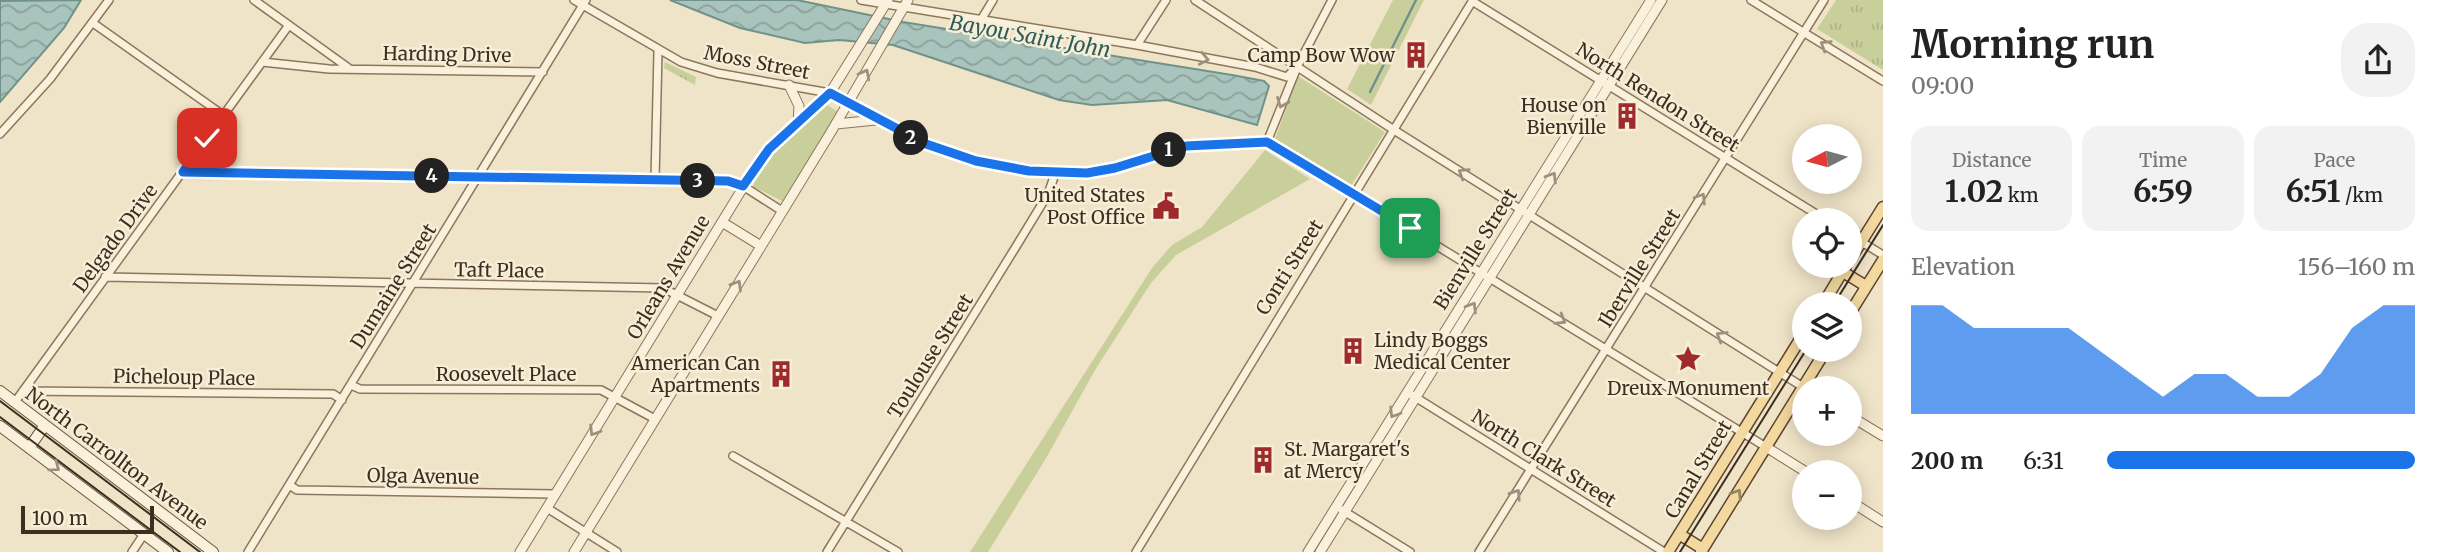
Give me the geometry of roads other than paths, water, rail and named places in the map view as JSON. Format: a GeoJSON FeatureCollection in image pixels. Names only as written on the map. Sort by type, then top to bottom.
{"type":"FeatureCollection","features":[{"type":"Feature","properties":{"kind":"main road"},"geometry":{"type":"LineString","coordinates":[[1862,240],[1883,207]]}},
{"type":"Feature","properties":{"kind":"main road"},"geometry":{"type":"LineString","coordinates":[[1862,293],[1883,258]]}},
{"type":"Feature","properties":{"kind":"main road"},"geometry":{"type":"LineString","coordinates":[[1856,278],[1866,286]]}},
{"type":"Feature","properties":{"kind":"main road","name":"Canal Street"},"geometry":{"type":"LineString","coordinates":[[1666,552],[1792,352]]}},
{"type":"Feature","properties":{"kind":"main road","name":"North Carrollton Avenue"},"geometry":{"type":"LineString","coordinates":[[0,391],[214,552]]}},
{"type":"Feature","properties":{"kind":"main road"},"geometry":{"type":"LineString","coordinates":[[1679,534],[1702,550],[1792,407]]}},
{"type":"Feature","properties":{"kind":"main road"},"geometry":{"type":"LineString","coordinates":[[29,448],[45,425]]}},
{"type":"Feature","properties":{"kind":"main road"},"geometry":{"type":"LineString","coordinates":[[0,426],[168,552]]}},
{"type":"Feature","properties":{"kind":"street"},"geometry":{"type":"LineString","coordinates":[[0,134],[50,79],[109,0]]}},
{"type":"Feature","properties":{"kind":"street"},"geometry":{"type":"LineString","coordinates":[[254,0],[350,69]]}},
{"type":"Feature","properties":{"kind":"street","name":"Moss Street"},"geometry":{"type":"LineString","coordinates":[[573,0],[584,3],[658,51],[681,62],[718,73],[830,93],[876,120],[926,144],[962,157],[1055,174],[1115,168],[1186,146],[1267,142]]}},
{"type":"Feature","properties":{"kind":"street"},"geometry":{"type":"LineString","coordinates":[[861,0],[906,3],[981,20],[1255,67],[1287,77],[1298,65]]}},
{"type":"Feature","properties":{"kind":"street"},"geometry":{"type":"LineString","coordinates":[[981,20],[993,0]]}},
{"type":"Feature","properties":{"kind":"street"},"geometry":{"type":"LineString","coordinates":[[1137,45],[1166,0]]}},
{"type":"Feature","properties":{"kind":"street"},"geometry":{"type":"LineString","coordinates":[[1195,0],[1394,130],[1792,380]]}},
{"type":"Feature","properties":{"kind":"street"},"geometry":{"type":"LineString","coordinates":[[1332,0],[1298,65],[1267,142],[1792,464]]}},
{"type":"Feature","properties":{"kind":"street","name":"Bienville Street"},"geometry":{"type":"LineString","coordinates":[[1606,82],[1651,0]]}},
{"type":"Feature","properties":{"kind":"street","name":"Bienville Street"},"geometry":{"type":"LineString","coordinates":[[1320,552],[1486,274],[1606,82],[1662,0]]}},
{"type":"Feature","properties":{"kind":"street"},"geometry":{"type":"LineString","coordinates":[[1751,0],[1883,81]]}},
{"type":"Feature","properties":{"kind":"street","name":"Iberville Street"},"geometry":{"type":"LineString","coordinates":[[1479,552],[1824,0]]}},
{"type":"Feature","properties":{"kind":"street","name":"North Rendon Street"},"geometry":{"type":"LineString","coordinates":[[1472,1],[1806,208]]}},
{"type":"Feature","properties":{"kind":"street","name":"Conti Street"},"geometry":{"type":"LineString","coordinates":[[1136,552],[1472,1]]}},
{"type":"Feature","properties":{"kind":"street","name":"Orleans Avenue"},"geometry":{"type":"LineString","coordinates":[[520,552],[743,186],[769,149],[830,93],[887,2]]}},
{"type":"Feature","properties":{"kind":"street","name":"Dumaine Street"},"geometry":{"type":"LineString","coordinates":[[248,552],[291,486],[584,3]]}},
{"type":"Feature","properties":{"kind":"street"},"geometry":{"type":"LineString","coordinates":[[574,552],[849,103],[906,3]]}},
{"type":"Feature","properties":{"kind":"street"},"geometry":{"type":"LineString","coordinates":[[93,23],[223,115]]}},
{"type":"Feature","properties":{"kind":"street","name":"Delgado Drive"},"geometry":{"type":"LineString","coordinates":[[15,402],[289,25]]}},
{"type":"Feature","properties":{"kind":"street"},"geometry":{"type":"LineString","coordinates":[[655,180],[658,51]]}},
{"type":"Feature","properties":{"kind":"street","name":"Harding Drive"},"geometry":{"type":"LineString","coordinates":[[262,62],[350,69],[543,72]]}},
{"type":"Feature","properties":{"kind":"street"},"geometry":{"type":"LineString","coordinates":[[789,85],[799,106],[798,124]]}},
{"type":"Feature","properties":{"kind":"street"},"geometry":{"type":"LineString","coordinates":[[836,124],[876,120]]}},
{"type":"Feature","properties":{"kind":"street"},"geometry":{"type":"LineString","coordinates":[[183,172],[728,181],[743,186],[782,211]]}},
{"type":"Feature","properties":{"kind":"street","name":"Toulouse Street"},"geometry":{"type":"LineString","coordinates":[[827,552],[1048,194],[1055,174]]}},
{"type":"Feature","properties":{"kind":"street"},"geometry":{"type":"LineString","coordinates":[[722,222],[761,246]]}},
{"type":"Feature","properties":{"kind":"street"},"geometry":{"type":"LineString","coordinates":[[1862,243],[1883,258]]}},
{"type":"Feature","properties":{"kind":"street","name":"Taft Place"},"geometry":{"type":"LineString","coordinates":[[105,277],[663,288],[679,293],[718,316]]}},
{"type":"Feature","properties":{"kind":"street","name":"Roosevelt Place"},"geometry":{"type":"LineString","coordinates":[[351,385],[360,389],[601,390],[616,395],[655,419]]}},
{"type":"Feature","properties":{"kind":"street","name":"Picheloup Place"},"geometry":{"type":"LineString","coordinates":[[23,391],[333,394],[342,400]]}},
{"type":"Feature","properties":{"kind":"street","name":"Bienville Street"},"geometry":{"type":"LineString","coordinates":[[1308,552],[1412,395]]}},
{"type":"Feature","properties":{"kind":"street","name":"North Clark Street"},"geometry":{"type":"LineString","coordinates":[[1412,395],[1666,552]]}},
{"type":"Feature","properties":{"kind":"street"},"geometry":{"type":"LineString","coordinates":[[1862,423],[1883,436]]}},
{"type":"Feature","properties":{"kind":"street"},"geometry":{"type":"LineString","coordinates":[[733,456],[898,552]]}},
{"type":"Feature","properties":{"kind":"street","name":"Olga Avenue"},"geometry":{"type":"LineString","coordinates":[[291,486],[297,490],[555,494]]}},
{"type":"Feature","properties":{"kind":"street"},"geometry":{"type":"LineString","coordinates":[[1336,507],[1410,552]]}},
{"type":"Feature","properties":{"kind":"street"},"geometry":{"type":"LineString","coordinates":[[547,508],[617,552]]}},
{"type":"Feature","properties":{"kind":"street"},"geometry":{"type":"LineString","coordinates":[[1862,508],[1883,522]]}},
{"type":"Feature","properties":{"kind":"street"},"geometry":{"type":"LineString","coordinates":[[132,552],[145,534]]}},
{"type":"Feature","properties":{"kind":"water"},"geometry":{"type":"Polygon","coordinates":[[[81,0],[64,28],[0,102],[0,1],[81,0]]]}},
{"type":"Feature","properties":{"kind":"water"},"geometry":{"type":"Polygon","coordinates":[[[670,0],[797,0],[903,22],[1232,75],[1264,81],[1269,86],[1257,125],[1167,100],[1092,105],[1059,100],[893,45],[839,40],[805,43],[740,28],[670,0]]]}},
{"type":"Feature","properties":{"kind":"waterway"},"geometry":{"type":"LineString","coordinates":[[1370,92],[1416,0]]}},
{"type":"Feature","properties":{"kind":"tram line"},"geometry":{"type":"LineString","coordinates":[[1841,292],[1883,225]]}},
{"type":"Feature","properties":{"kind":"tram line"},"geometry":{"type":"LineString","coordinates":[[1680,552],[1799,362]]}},
{"type":"Feature","properties":{"kind":"tram line"},"geometry":{"type":"LineString","coordinates":[[0,401],[200,552]]}},
{"type":"Feature","properties":{"kind":"tram line"},"geometry":{"type":"LineString","coordinates":[[0,417],[180,552]]}},
{"type":"Feature","properties":{"kind":"place","name":"Camp Bow Wow"},"geometry":{"type":"Point","coordinates":[1416,55]}},
{"type":"Feature","properties":{"kind":"place","name":"House on Bienville"},"geometry":{"type":"Point","coordinates":[1627,116]}},
{"type":"Feature","properties":{"kind":"place","name":"United States Post Office"},"geometry":{"type":"Point","coordinates":[1166,206]}},
{"type":"Feature","properties":{"kind":"place","name":"Lindy Boggs Medical Center"},"geometry":{"type":"Point","coordinates":[1353,351]}},
{"type":"Feature","properties":{"kind":"place","name":"Dreux Monument"},"geometry":{"type":"Point","coordinates":[1688,359]}},
{"type":"Feature","properties":{"kind":"place","name":"American Can Apartments"},"geometry":{"type":"Point","coordinates":[781,374]}},
{"type":"Feature","properties":{"kind":"place","name":"St. Margaret's at Mercy"},"geometry":{"type":"Point","coordinates":[1263,460]}},
{"type":"Feature","properties":{"kind":"water label","name":"Bayou Saint John"},"geometry":{"type":"Point","coordinates":[1030,36]}}]}
